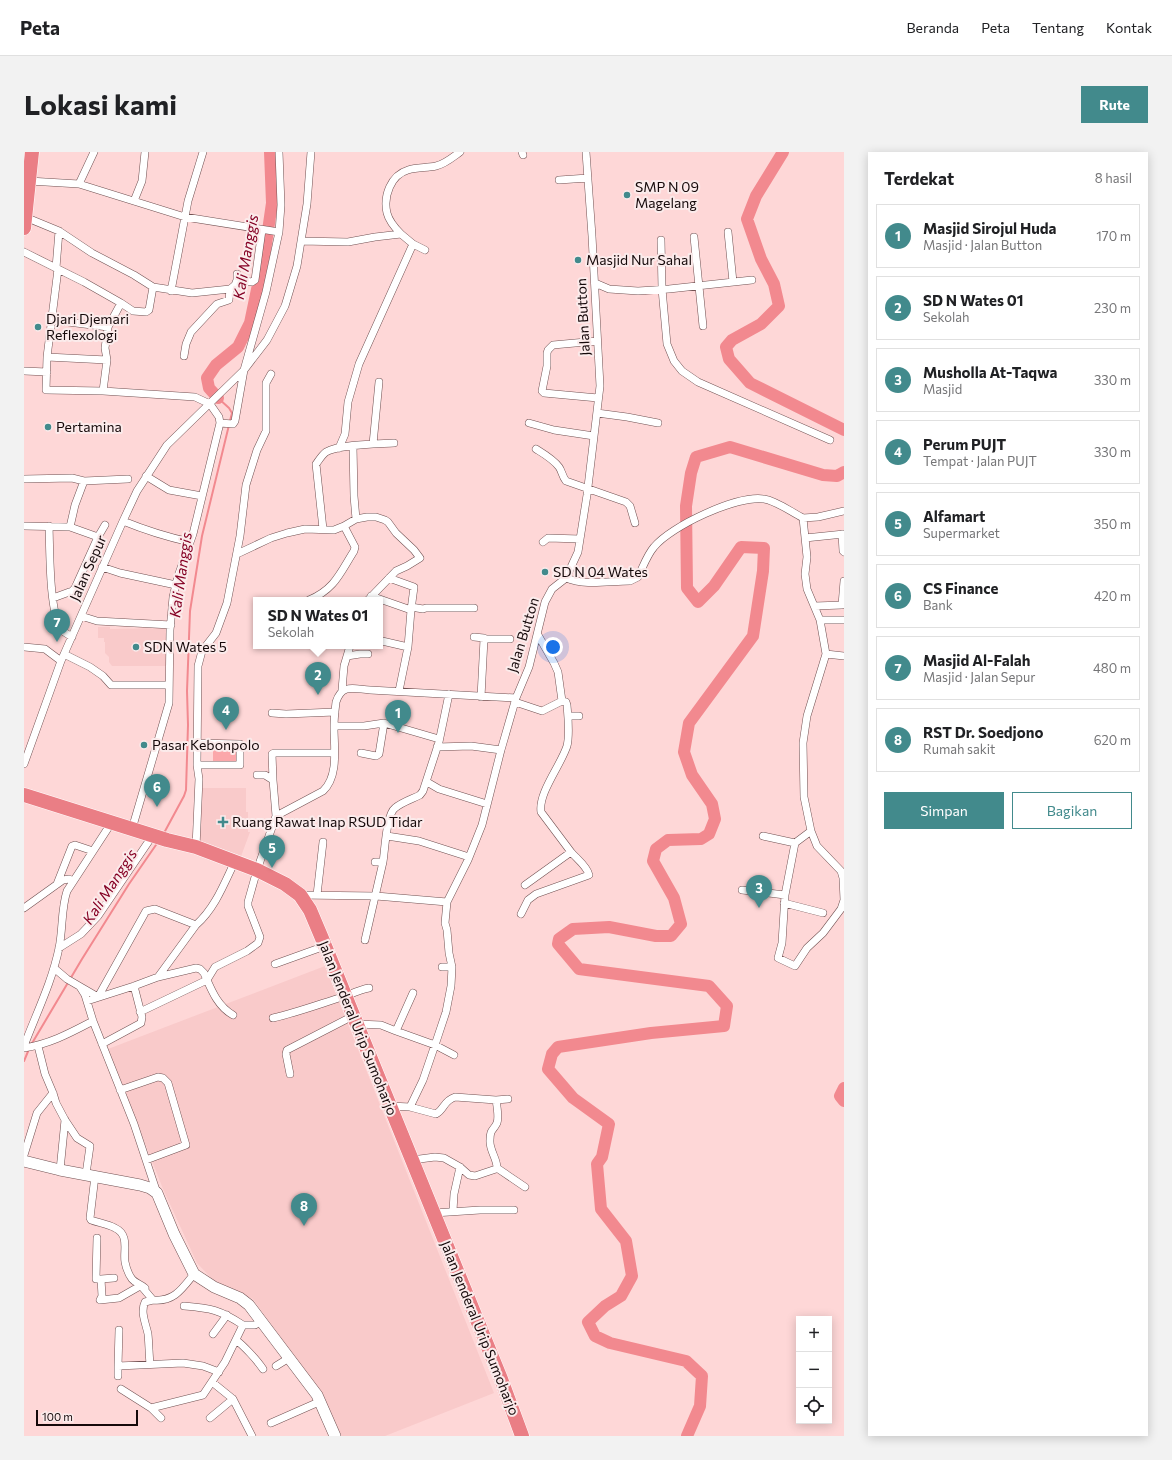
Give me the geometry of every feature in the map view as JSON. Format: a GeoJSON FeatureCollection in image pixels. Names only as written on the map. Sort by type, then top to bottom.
{"type":"FeatureCollection","features":[{"type":"Feature","properties":{"kind":"highway"},"geometry":{"type":"LineString","coordinates":[[25,223],[32,152]]}},
{"type":"Feature","properties":{"kind":"highway","name":"Jalan Jenderal Urip Sumoharjo"},"geometry":{"type":"LineString","coordinates":[[24,795],[132,829],[196,847],[235,861],[285,884],[300,895],[310,910],[325,946],[389,1106],[434,1213],[522,1436]]}},
{"type":"Feature","properties":{"kind":"street"},"geometry":{"type":"LineString","coordinates":[[79,184],[94,152]]}},
{"type":"Feature","properties":{"kind":"street"},"geometry":{"type":"LineString","coordinates":[[134,201],[142,181],[146,152]]}},
{"type":"Feature","properties":{"kind":"street"},"geometry":{"type":"LineString","coordinates":[[171,291],[188,201],[203,152]]}},
{"type":"Feature","properties":{"kind":"street"},"geometry":{"type":"LineString","coordinates":[[224,424],[233,424],[235,422],[244,370],[266,292],[278,232],[281,205],[279,152]]}},
{"type":"Feature","properties":{"kind":"street","name":"Jalan Sepur"},"geometry":{"type":"LineString","coordinates":[[24,764],[61,661],[137,491],[167,445],[244,370],[267,340],[285,306],[297,266],[307,204],[311,152]]}},
{"type":"Feature","properties":{"kind":"street"},"geometry":{"type":"LineString","coordinates":[[425,250],[413,244],[395,228],[387,214],[386,197],[392,182],[399,175],[408,170],[438,166],[460,152]]}},
{"type":"Feature","properties":{"kind":"street","name":"Jalan Button"},"geometry":{"type":"LineString","coordinates":[[447,902],[469,857],[482,825],[501,750],[538,635],[545,602],[552,589],[566,578],[578,552],[588,488],[600,386],[596,296],[586,152]]}},
{"type":"Feature","properties":{"kind":"street"},"geometry":{"type":"LineString","coordinates":[[559,180],[588,178]]}},
{"type":"Feature","properties":{"kind":"street"},"geometry":{"type":"LineString","coordinates":[[29,181],[79,184],[185,217],[278,232]]}},
{"type":"Feature","properties":{"kind":"street"},"geometry":{"type":"LineString","coordinates":[[25,223],[59,231],[92,254],[134,275],[153,287],[171,291],[192,293],[230,289],[235,285],[238,277],[252,282],[255,280],[263,230]]}},
{"type":"Feature","properties":{"kind":"street"},"geometry":{"type":"LineString","coordinates":[[59,231],[46,390],[103,391],[195,397],[211,401],[224,424]]}},
{"type":"Feature","properties":{"kind":"street"},"geometry":{"type":"LineString","coordinates":[[728,232],[733,282]]}},
{"type":"Feature","properties":{"kind":"street"},"geometry":{"type":"LineString","coordinates":[[301,241],[348,242],[401,234]]}},
{"type":"Feature","properties":{"kind":"street"},"geometry":{"type":"LineString","coordinates":[[694,237],[702,326]]}},
{"type":"Feature","properties":{"kind":"street"},"geometry":{"type":"LineString","coordinates":[[661,240],[662,289],[666,344],[674,361],[682,371],[698,382],[830,440]]}},
{"type":"Feature","properties":{"kind":"street"},"geometry":{"type":"LineString","coordinates":[[339,448],[345,434],[348,402],[358,364],[413,244]]}},
{"type":"Feature","properties":{"kind":"street"},"geometry":{"type":"LineString","coordinates":[[24,252],[133,311],[146,312],[148,310],[153,287]]}},
{"type":"Feature","properties":{"kind":"street"},"geometry":{"type":"LineString","coordinates":[[595,284],[609,288],[638,291],[752,280]]}},
{"type":"Feature","properties":{"kind":"street"},"geometry":{"type":"LineString","coordinates":[[596,296],[609,288]]}},
{"type":"Feature","properties":{"kind":"street"},"geometry":{"type":"LineString","coordinates":[[184,356],[186,344],[191,332],[217,304],[229,300],[230,289]]}},
{"type":"Feature","properties":{"kind":"street"},"geometry":{"type":"LineString","coordinates":[[103,391],[107,360],[106,348],[108,327],[120,303]]}},
{"type":"Feature","properties":{"kind":"street"},"geometry":{"type":"LineString","coordinates":[[52,320],[108,327]]}},
{"type":"Feature","properties":{"kind":"street"},"geometry":{"type":"LineString","coordinates":[[597,341],[553,345],[547,353],[547,366],[542,391],[544,393],[598,398]]}},
{"type":"Feature","properties":{"kind":"street"},"geometry":{"type":"LineString","coordinates":[[48,357],[107,360]]}},
{"type":"Feature","properties":{"kind":"street"},"geometry":{"type":"LineString","coordinates":[[24,371],[47,372]]}},
{"type":"Feature","properties":{"kind":"street"},"geometry":{"type":"LineString","coordinates":[[196,847],[199,780],[197,765],[198,666],[202,651],[216,633],[227,603],[237,554],[246,485],[257,450],[266,431],[266,383],[271,374]]}},
{"type":"Feature","properties":{"kind":"street"},"geometry":{"type":"LineString","coordinates":[[373,444],[379,382]]}},
{"type":"Feature","properties":{"kind":"street"},"geometry":{"type":"LineString","coordinates":[[596,413],[658,423]]}},
{"type":"Feature","properties":{"kind":"street"},"geometry":{"type":"LineString","coordinates":[[529,423],[554,430],[594,436]]}},
{"type":"Feature","properties":{"kind":"street"},"geometry":{"type":"LineString","coordinates":[[132,829],[169,703],[173,597],[224,424]]}},
{"type":"Feature","properties":{"kind":"street"},"geometry":{"type":"LineString","coordinates":[[345,434],[352,446],[356,519]]}},
{"type":"Feature","properties":{"kind":"street"},"geometry":{"type":"LineString","coordinates":[[323,529],[316,464],[320,458],[326,452],[339,448],[394,443]]}},
{"type":"Feature","properties":{"kind":"street"},"geometry":{"type":"LineString","coordinates":[[536,449],[553,460],[560,468],[562,476],[566,481],[626,502],[630,506],[635,523]]}},
{"type":"Feature","properties":{"kind":"street"},"geometry":{"type":"LineString","coordinates":[[146,476],[169,490],[202,496]]}},
{"type":"Feature","properties":{"kind":"street"},"geometry":{"type":"LineString","coordinates":[[24,479],[72,478],[84,481],[128,479]]}},
{"type":"Feature","properties":{"kind":"street"},"geometry":{"type":"LineString","coordinates":[[70,527],[75,505],[84,481]]}},
{"type":"Feature","properties":{"kind":"street"},"geometry":{"type":"LineString","coordinates":[[566,578],[574,581],[587,582],[634,580],[638,577],[653,548],[675,529],[694,520],[702,514],[755,499],[765,499],[803,518],[818,517],[844,511]]}},
{"type":"Feature","properties":{"kind":"street"},"geometry":{"type":"LineString","coordinates":[[237,554],[271,538],[287,533],[305,529],[334,530],[356,519],[376,517],[385,520],[420,558],[400,569],[370,597]]}},
{"type":"Feature","properties":{"kind":"street"},"geometry":{"type":"LineString","coordinates":[[803,518],[802,524],[807,557],[807,589],[820,620],[826,654],[807,716],[803,743],[804,797],[811,831],[817,846],[842,871],[844,900],[841,909],[823,932],[807,948],[795,966],[778,958],[782,944],[784,899],[795,843],[811,831]]}},
{"type":"Feature","properties":{"kind":"street"},"geometry":{"type":"LineString","coordinates":[[123,521],[160,535],[190,542]]}},
{"type":"Feature","properties":{"kind":"street"},"geometry":{"type":"LineString","coordinates":[[52,598],[72,592],[75,588],[105,525]]}},
{"type":"Feature","properties":{"kind":"street"},"geometry":{"type":"LineString","coordinates":[[24,526],[70,527],[98,537]]}},
{"type":"Feature","properties":{"kind":"street"},"geometry":{"type":"LineString","coordinates":[[49,526],[52,598],[60,628],[64,633],[72,637]]}},
{"type":"Feature","properties":{"kind":"street"},"geometry":{"type":"LineString","coordinates":[[316,597],[332,585],[354,551],[355,548],[344,526]]}},
{"type":"Feature","properties":{"kind":"street"},"geometry":{"type":"LineString","coordinates":[[805,538],[843,534],[844,552]]}},
{"type":"Feature","properties":{"kind":"street"},"geometry":{"type":"LineString","coordinates":[[543,542],[548,538],[580,539]]}},
{"type":"Feature","properties":{"kind":"street"},"geometry":{"type":"LineString","coordinates":[[102,567],[120,573],[176,585]]}},
{"type":"Feature","properties":{"kind":"street"},"geometry":{"type":"LineString","coordinates":[[389,578],[414,587],[408,647],[399,691]]}},
{"type":"Feature","properties":{"kind":"street"},"geometry":{"type":"LineString","coordinates":[[815,606],[842,606],[844,584]]}},
{"type":"Feature","properties":{"kind":"street"},"geometry":{"type":"LineString","coordinates":[[383,601],[411,608],[423,609],[474,608]]}},
{"type":"Feature","properties":{"kind":"street"},"geometry":{"type":"LineString","coordinates":[[81,616],[97,621],[171,625]]}},
{"type":"Feature","properties":{"kind":"street"},"geometry":{"type":"LineString","coordinates":[[820,620],[844,620]]}},
{"type":"Feature","properties":{"kind":"street"},"geometry":{"type":"LineString","coordinates":[[521,914],[528,900],[536,894],[589,875],[586,868],[571,852],[541,812],[540,806],[553,773],[568,743],[568,716],[566,702],[562,700],[558,672],[538,635]]}},
{"type":"Feature","properties":{"kind":"street"},"geometry":{"type":"LineString","coordinates":[[474,637],[484,639],[510,639]]}},
{"type":"Feature","properties":{"kind":"street"},"geometry":{"type":"LineString","coordinates":[[481,697],[484,639]]}},
{"type":"Feature","properties":{"kind":"street"},"geometry":{"type":"LineString","coordinates":[[383,641],[408,647]]}},
{"type":"Feature","properties":{"kind":"street"},"geometry":{"type":"LineString","coordinates":[[24,647],[45,649],[61,661]]}},
{"type":"Feature","properties":{"kind":"street"},"geometry":{"type":"LineString","coordinates":[[276,816],[323,791],[327,787],[332,774],[335,712],[338,696],[342,690],[343,672],[349,649]]}},
{"type":"Feature","properties":{"kind":"street"},"geometry":{"type":"LineString","coordinates":[[64,654],[90,667],[103,676],[112,685],[169,685]]}},
{"type":"Feature","properties":{"kind":"street"},"geometry":{"type":"LineString","coordinates":[[347,656],[368,654]]}},
{"type":"Feature","properties":{"kind":"street"},"geometry":{"type":"LineString","coordinates":[[826,654],[844,656]]}},
{"type":"Feature","properties":{"kind":"street"},"geometry":{"type":"LineString","coordinates":[[342,690],[399,691],[516,700],[542,711],[562,700]]}},
{"type":"Feature","properties":{"kind":"street"},"geometry":{"type":"LineString","coordinates":[[365,940],[383,862],[388,819],[391,812],[395,808],[423,792],[438,744],[449,694]]}},
{"type":"Feature","properties":{"kind":"street"},"geometry":{"type":"LineString","coordinates":[[272,713],[286,714],[335,712]]}},
{"type":"Feature","properties":{"kind":"street"},"geometry":{"type":"LineString","coordinates":[[568,716],[579,716]]}},
{"type":"Feature","properties":{"kind":"street"},"geometry":{"type":"LineString","coordinates":[[334,726],[364,726],[384,723],[437,738],[438,744]]}},
{"type":"Feature","properties":{"kind":"street"},"geometry":{"type":"LineString","coordinates":[[361,754],[376,756],[379,754],[384,723]]}},
{"type":"Feature","properties":{"kind":"street"},"geometry":{"type":"LineString","coordinates":[[197,743],[240,744],[240,765],[197,765]]}},
{"type":"Feature","properties":{"kind":"street"},"geometry":{"type":"LineString","coordinates":[[438,744],[501,750]]}},
{"type":"Feature","properties":{"kind":"street"},"geometry":{"type":"LineString","coordinates":[[140,1012],[207,980],[215,967],[258,943],[260,937],[248,902],[257,870],[276,816],[272,754],[334,753]]}},
{"type":"Feature","properties":{"kind":"street"},"geometry":{"type":"LineString","coordinates":[[257,775],[265,775],[273,780]]}},
{"type":"Feature","properties":{"kind":"street"},"geometry":{"type":"LineString","coordinates":[[427,782],[440,789],[487,804]]}},
{"type":"Feature","properties":{"kind":"street"},"geometry":{"type":"LineString","coordinates":[[112,822],[67,891],[64,902],[59,948],[29,1047],[45,1074],[56,1103],[65,1120],[80,1141],[90,1146],[90,1218],[119,1231],[126,1246],[124,1261],[127,1269],[133,1280],[143,1285],[154,1300]]}},
{"type":"Feature","properties":{"kind":"street"},"geometry":{"type":"LineString","coordinates":[[387,836],[419,841],[469,857]]}},
{"type":"Feature","properties":{"kind":"street"},"geometry":{"type":"LineString","coordinates":[[763,836],[795,843]]}},
{"type":"Feature","properties":{"kind":"street"},"geometry":{"type":"LineString","coordinates":[[59,948],[81,934],[98,916],[159,837]]}},
{"type":"Feature","properties":{"kind":"street"},"geometry":{"type":"LineString","coordinates":[[317,895],[323,842]]}},
{"type":"Feature","properties":{"kind":"street"},"geometry":{"type":"LineString","coordinates":[[57,884],[72,846],[75,845],[93,851]]}},
{"type":"Feature","properties":{"kind":"street"},"geometry":{"type":"LineString","coordinates":[[525,885],[571,852]]}},
{"type":"Feature","properties":{"kind":"street"},"geometry":{"type":"LineString","coordinates":[[158,976],[196,925],[211,909],[235,861]]}},
{"type":"Feature","properties":{"kind":"street"},"geometry":{"type":"LineString","coordinates":[[374,862],[383,862]]}},
{"type":"Feature","properties":{"kind":"street"},"geometry":{"type":"LineString","coordinates":[[24,908],[63,880],[73,881]]}},
{"type":"Feature","properties":{"kind":"street"},"geometry":{"type":"LineString","coordinates":[[742,890],[784,899],[823,913]]}},
{"type":"Feature","properties":{"kind":"street"},"geometry":{"type":"LineString","coordinates":[[300,895],[376,896],[447,902],[445,923],[452,967],[451,986],[446,1012],[435,1045],[423,1080],[410,1107]]}},
{"type":"Feature","properties":{"kind":"street"},"geometry":{"type":"LineString","coordinates":[[98,997],[146,911],[155,909],[196,925]]}},
{"type":"Feature","properties":{"kind":"street"},"geometry":{"type":"LineString","coordinates":[[275,964],[325,946]]}},
{"type":"Feature","properties":{"kind":"street"},"geometry":{"type":"LineString","coordinates":[[442,967],[452,967]]}},
{"type":"Feature","properties":{"kind":"street"},"geometry":{"type":"LineString","coordinates":[[54,968],[79,986],[98,997]]}},
{"type":"Feature","properties":{"kind":"street"},"geometry":{"type":"LineString","coordinates":[[87,1001],[134,986],[158,976],[196,968],[200,969],[204,973],[220,1006],[225,1011],[233,1015]]}},
{"type":"Feature","properties":{"kind":"street"},"geometry":{"type":"LineString","coordinates":[[79,986],[87,1001],[93,1021],[146,1160],[156,1193],[194,1274],[214,1288],[245,1300],[321,1401],[335,1436]]}},
{"type":"Feature","properties":{"kind":"street"},"geometry":{"type":"LineString","coordinates":[[102,1044],[140,1025],[142,1021],[134,986]]}},
{"type":"Feature","properties":{"kind":"street"},"geometry":{"type":"LineString","coordinates":[[273,1018],[292,1014],[369,988]]}},
{"type":"Feature","properties":{"kind":"street"},"geometry":{"type":"LineString","coordinates":[[396,1031],[413,993]]}},
{"type":"Feature","properties":{"kind":"street"},"geometry":{"type":"LineString","coordinates":[[290,1074],[286,1054],[288,1050],[355,1020],[396,1031],[435,1045],[454,1055]]}},
{"type":"Feature","properties":{"kind":"street"},"geometry":{"type":"LineString","coordinates":[[29,1047],[60,1038],[93,1021]]}},
{"type":"Feature","properties":{"kind":"street"},"geometry":{"type":"LineString","coordinates":[[120,1090],[158,1077],[162,1078],[168,1083],[186,1145],[146,1160]]}},
{"type":"Feature","properties":{"kind":"street"},"geometry":{"type":"LineString","coordinates":[[24,1155],[37,1113],[53,1093]]}},
{"type":"Feature","properties":{"kind":"street"},"geometry":{"type":"LineString","coordinates":[[389,1106],[410,1107],[436,1114],[439,1113],[450,1098],[455,1097],[496,1100],[508,1099]]}},
{"type":"Feature","properties":{"kind":"street"},"geometry":{"type":"LineString","coordinates":[[496,1100],[498,1121],[491,1131],[490,1145],[497,1163],[497,1168]]}},
{"type":"Feature","properties":{"kind":"street"},"geometry":{"type":"LineString","coordinates":[[60,1170],[65,1120]]}},
{"type":"Feature","properties":{"kind":"street"},"geometry":{"type":"LineString","coordinates":[[412,1160],[444,1158],[460,1167],[469,1175],[476,1176],[497,1168]]}},
{"type":"Feature","properties":{"kind":"street"},"geometry":{"type":"LineString","coordinates":[[24,1161],[60,1170],[140,1185],[150,1188],[156,1193]]}},
{"type":"Feature","properties":{"kind":"street"},"geometry":{"type":"LineString","coordinates":[[453,1212],[454,1194],[460,1167]]}},
{"type":"Feature","properties":{"kind":"street"},"geometry":{"type":"LineString","coordinates":[[497,1168],[525,1187]]}},
{"type":"Feature","properties":{"kind":"street"},"geometry":{"type":"LineString","coordinates":[[434,1213],[514,1210]]}},
{"type":"Feature","properties":{"kind":"street"},"geometry":{"type":"LineString","coordinates":[[97,1238],[96,1279],[114,1278]]}},
{"type":"Feature","properties":{"kind":"street"},"geometry":{"type":"LineString","coordinates":[[150,1364],[148,1332],[144,1320],[143,1306],[145,1302],[164,1300],[173,1297],[194,1274]]}},
{"type":"Feature","properties":{"kind":"street"},"geometry":{"type":"LineString","coordinates":[[126,1275],[135,1289]]}},
{"type":"Feature","properties":{"kind":"street"},"geometry":{"type":"LineString","coordinates":[[101,1279],[102,1296],[100,1300],[119,1298],[135,1289],[142,1287],[154,1300]]}},
{"type":"Feature","properties":{"kind":"street"},"geometry":{"type":"LineString","coordinates":[[184,1306],[208,1308],[227,1315],[243,1325],[255,1325],[262,1321]]}},
{"type":"Feature","properties":{"kind":"street"},"geometry":{"type":"LineString","coordinates":[[213,1334],[227,1315]]}},
{"type":"Feature","properties":{"kind":"street"},"geometry":{"type":"LineString","coordinates":[[151,1408],[203,1395],[219,1372],[243,1325]]}},
{"type":"Feature","properties":{"kind":"street"},"geometry":{"type":"LineString","coordinates":[[118,1376],[119,1330]]}},
{"type":"Feature","properties":{"kind":"street"},"geometry":{"type":"LineString","coordinates":[[236,1340],[263,1369]]}},
{"type":"Feature","properties":{"kind":"street"},"geometry":{"type":"LineString","coordinates":[[276,1366],[289,1358]]}},
{"type":"Feature","properties":{"kind":"street"},"geometry":{"type":"LineString","coordinates":[[118,1366],[183,1363],[203,1366],[219,1372]]}},
{"type":"Feature","properties":{"kind":"street"},"geometry":{"type":"LineString","coordinates":[[212,1382],[233,1399],[252,1436]]}},
{"type":"Feature","properties":{"kind":"street"},"geometry":{"type":"LineString","coordinates":[[121,1389],[151,1408],[161,1418]]}},
{"type":"Feature","properties":{"kind":"street"},"geometry":{"type":"LineString","coordinates":[[210,1418],[233,1399]]}},
{"type":"Feature","properties":{"kind":"street"},"geometry":{"type":"LineString","coordinates":[[271,1423],[321,1401]]}},
{"type":"Feature","properties":{"kind":"shaded area","name":"SDN Wates 5"},"geometry":{"type":"Polygon","coordinates":[[[98,627],[110,627],[110,629],[166,628],[166,666],[112,666],[109,662],[109,657],[105,653],[104,638],[98,638],[98,627]]]}},
{"type":"Feature","properties":{"kind":"shaded area"},"geometry":{"type":"Polygon","coordinates":[[[213,745],[237,746],[237,764],[213,763],[213,745]]]}},
{"type":"Feature","properties":{"kind":"shaded area","name":"Ruang Rawat Inap RSUD Tidar"},"geometry":{"type":"Polygon","coordinates":[[[200,788],[246,788],[246,812],[248,812],[248,832],[250,832],[240,859],[198,846],[200,788]]]}},
{"type":"Feature","properties":{"kind":"shaded area"},"geometry":{"type":"Polygon","coordinates":[[[325,966],[494,1393],[385,1436],[336,1436],[317,1387],[253,1299],[213,1280],[197,1263],[163,1189],[108,1049],[325,966]]]}},
{"type":"Feature","properties":{"kind":"waterway","name":"Kali Manggis"},"geometry":{"type":"LineString","coordinates":[[218,398],[209,388],[207,378],[216,365],[238,347],[250,323],[265,251],[272,203],[270,152]]}},
{"type":"Feature","properties":{"kind":"waterway"},"geometry":{"type":"LineString","coordinates":[[783,152],[756,196],[747,219],[761,259],[774,284],[779,306],[761,324],[732,340],[726,347],[729,359],[750,383],[844,430]]}},
{"type":"Feature","properties":{"kind":"waterway","name":"Kali Manggis"},"geometry":{"type":"LineString","coordinates":[[218,398],[229,408],[232,413],[230,421]]}},
{"type":"Feature","properties":{"kind":"waterway","name":"Kali Manggis"},"geometry":{"type":"LineString","coordinates":[[164,833],[186,790],[188,725],[187,691],[190,611],[202,536],[229,425]]}},
{"type":"Feature","properties":{"kind":"waterway"},"geometry":{"type":"LineString","coordinates":[[687,1436],[700,1406],[702,1376],[686,1361],[610,1343],[595,1336],[588,1322],[605,1306],[621,1296],[632,1276],[626,1241],[601,1209],[597,1164],[602,1157],[609,1124],[573,1098],[548,1069],[552,1054],[558,1047],[651,1033],[724,1026],[727,1006],[709,986],[579,969],[558,944],[559,939],[573,929],[609,927],[656,936],[671,936],[681,924],[674,898],[653,861],[656,849],[668,840],[701,839],[709,834],[715,819],[712,804],[692,775],[684,752],[689,723],[753,636],[763,571],[764,548],[741,547],[714,586],[698,602],[687,588],[686,506],[691,473],[696,457],[730,447],[823,475],[837,476],[844,472]]}},
{"type":"Feature","properties":{"kind":"waterway","name":"Kali Manggis"},"geometry":{"type":"LineString","coordinates":[[31,1045],[82,959],[129,884],[158,842]]}},
{"type":"Feature","properties":{"kind":"waterway","name":"Kali Manggis"},"geometry":{"type":"LineString","coordinates":[[24,1061],[29,1049]]}},
{"type":"Feature","properties":{"kind":"waterway"},"geometry":{"type":"LineString","coordinates":[[844,1088],[840,1096],[844,1101]]}},
{"type":"Feature","properties":{"kind":"place","name":"SMP N 09 Magelang"},"geometry":{"type":"Point","coordinates":[627,195]}},
{"type":"Feature","properties":{"kind":"place","name":"Masjid Nur Sahal"},"geometry":{"type":"Point","coordinates":[578,260]}},
{"type":"Feature","properties":{"kind":"place","name":"Djari Djemari Reflexologi"},"geometry":{"type":"Point","coordinates":[38,327]}},
{"type":"Feature","properties":{"kind":"place","name":"Pertamina"},"geometry":{"type":"Point","coordinates":[48,427]}},
{"type":"Feature","properties":{"kind":"place","name":"SD N 04 Wates"},"geometry":{"type":"Point","coordinates":[545,572]}},
{"type":"Feature","properties":{"kind":"place","name":"Masjid Al-Falah"},"geometry":{"type":"Point","coordinates":[57,642]}},
{"type":"Feature","properties":{"kind":"place","name":"SDN Wates 5"},"geometry":{"type":"Point","coordinates":[136,647]}},
{"type":"Feature","properties":{"kind":"place","name":"SD N Wates 01"},"geometry":{"type":"Point","coordinates":[318,695]}},
{"type":"Feature","properties":{"kind":"place","name":"Perum PUJT"},"geometry":{"type":"Point","coordinates":[226,730]}},
{"type":"Feature","properties":{"kind":"place","name":"Masjid Sirojul Huda"},"geometry":{"type":"Point","coordinates":[398,733]}},
{"type":"Feature","properties":{"kind":"place","name":"Pasar Kebonpolo"},"geometry":{"type":"Point","coordinates":[144,745]}},
{"type":"Feature","properties":{"kind":"place","name":"CS Finance"},"geometry":{"type":"Point","coordinates":[157,807]}},
{"type":"Feature","properties":{"kind":"place","name":"Ruang Rawat Inap RSUD Tidar"},"geometry":{"type":"Point","coordinates":[223,822]}},
{"type":"Feature","properties":{"kind":"place","name":"Alfamart"},"geometry":{"type":"Point","coordinates":[272,868]}},
{"type":"Feature","properties":{"kind":"place","name":"Musholla At-Taqwa"},"geometry":{"type":"Point","coordinates":[759,908]}},
{"type":"Feature","properties":{"kind":"place","name":"RST Dr. Soedjono"},"geometry":{"type":"Point","coordinates":[304,1226]}}]}
